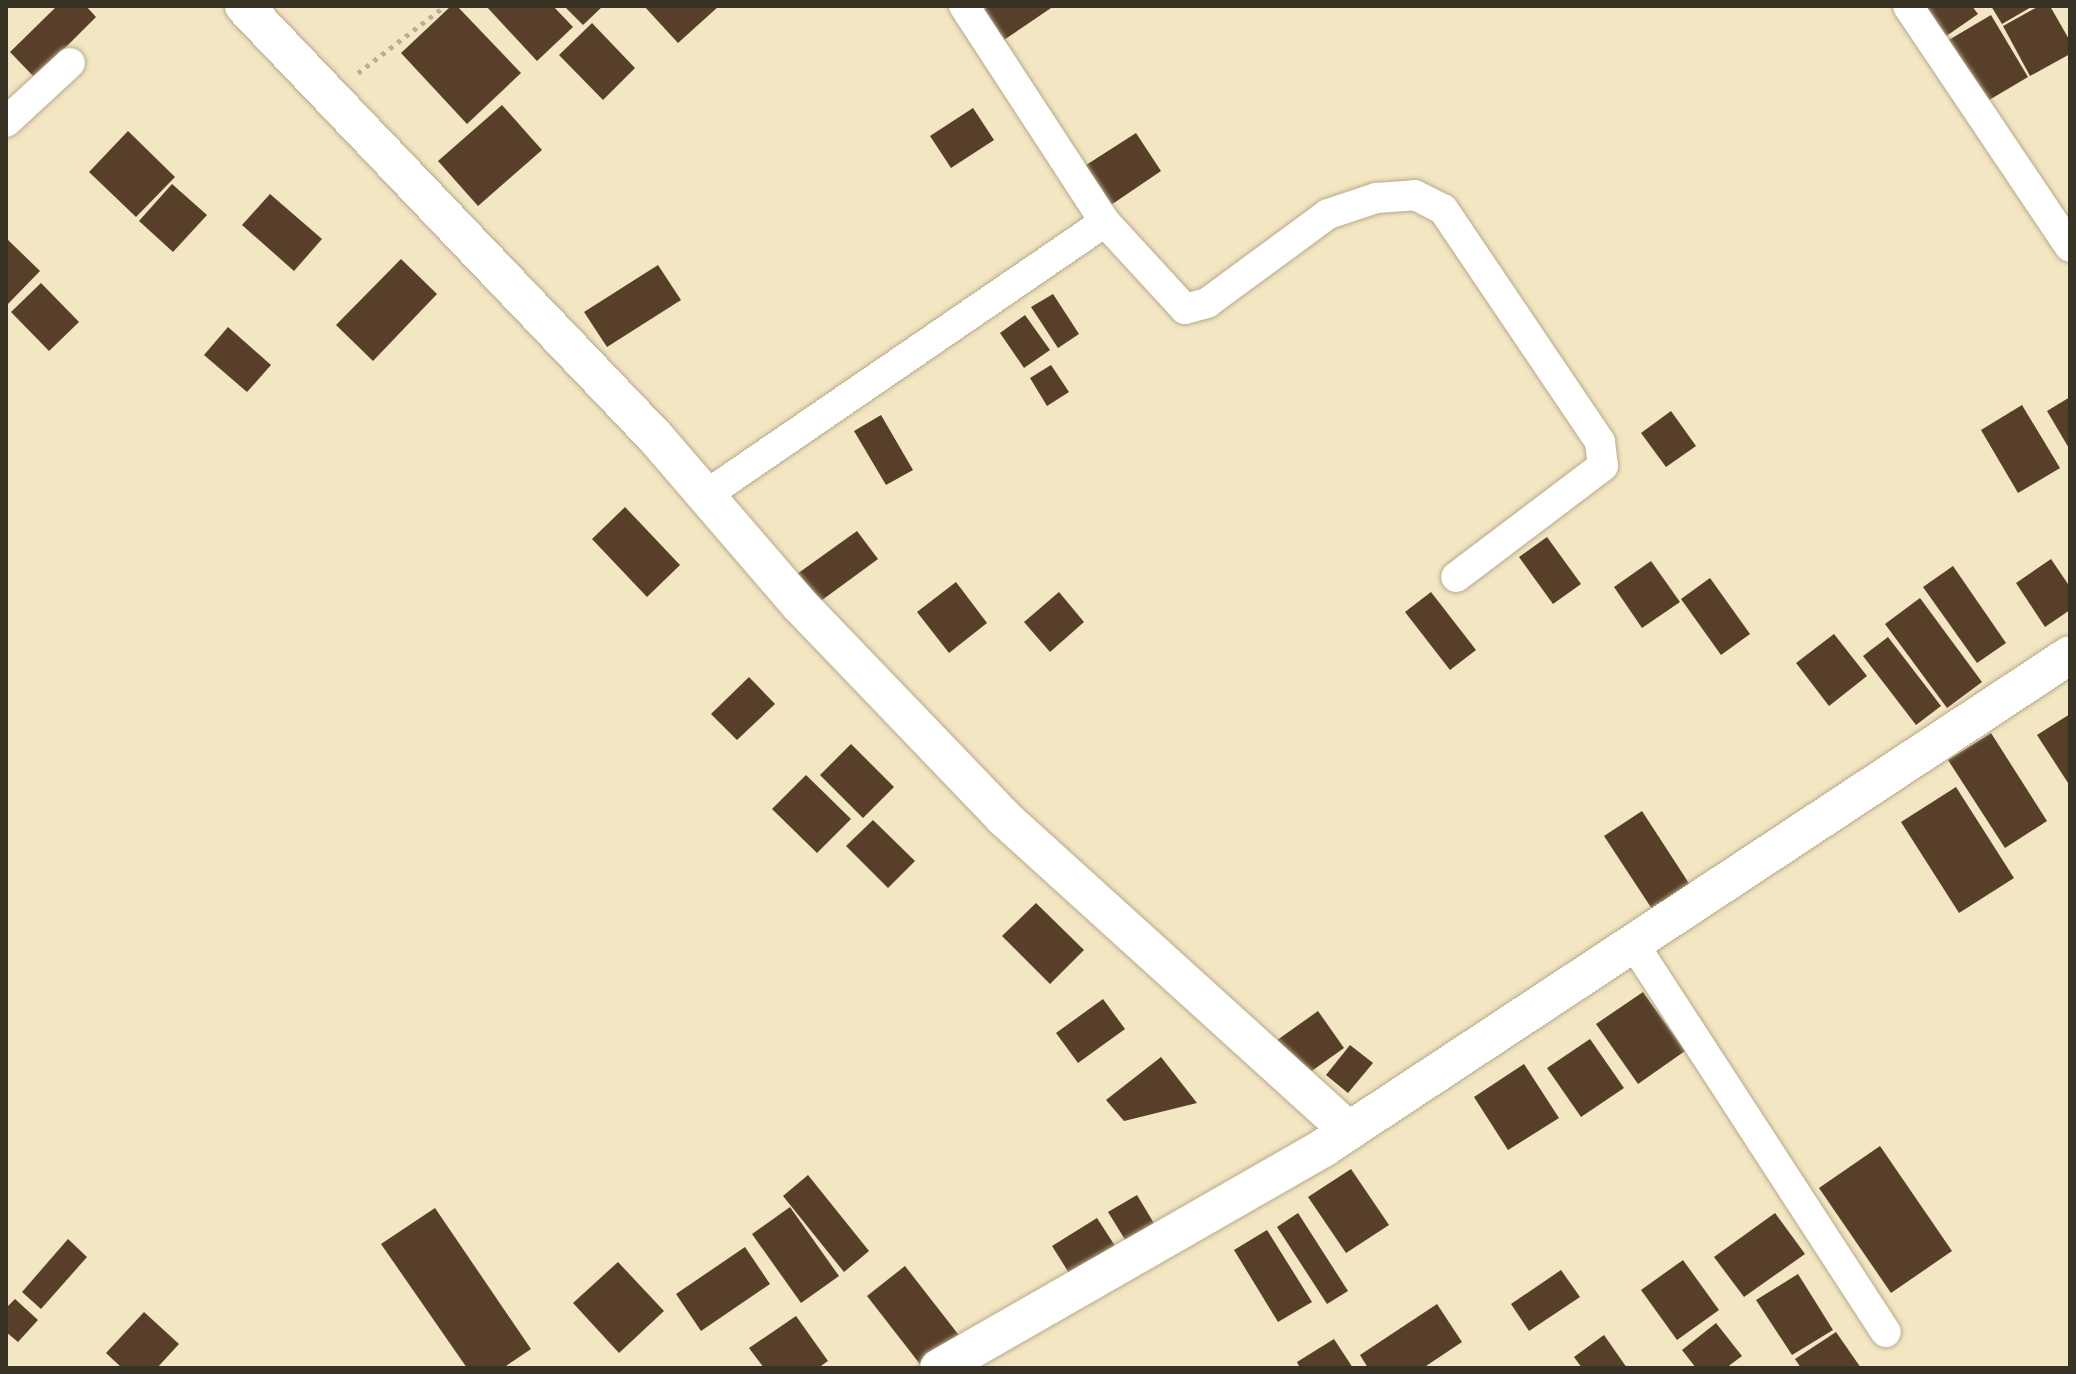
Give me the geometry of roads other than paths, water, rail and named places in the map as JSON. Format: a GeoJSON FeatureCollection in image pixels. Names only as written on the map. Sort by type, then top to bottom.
{"type":"FeatureCollection","features":[{"type":"Feature","properties":{"kind":"street"},"geometry":{"type":"LineString","coordinates":[[244,6],[657,439],[800,605],[1003,817],[1349,1131]]}},
{"type":"Feature","properties":{"kind":"street"},"geometry":{"type":"LineString","coordinates":[[964,6],[1105,222],[1185,309],[1207,303],[1328,214],[1376,198],[1415,195],[1443,209],[1600,442],[1603,466],[1456,577]]}},
{"type":"Feature","properties":{"kind":"street"},"geometry":{"type":"LineString","coordinates":[[1908,6],[2070,247]]}},
{"type":"Feature","properties":{"kind":"street"},"geometry":{"type":"LineString","coordinates":[[6,122],[70,63]]}},
{"type":"Feature","properties":{"kind":"street"},"geometry":{"type":"LineString","coordinates":[[706,495],[1105,222]]}},
{"type":"Feature","properties":{"kind":"street"},"geometry":{"type":"LineString","coordinates":[[939,1368],[1349,1131],[2070,655]]}},
{"type":"Feature","properties":{"kind":"street"},"geometry":{"type":"LineString","coordinates":[[1633,943],[1886,1332]]}}]}
